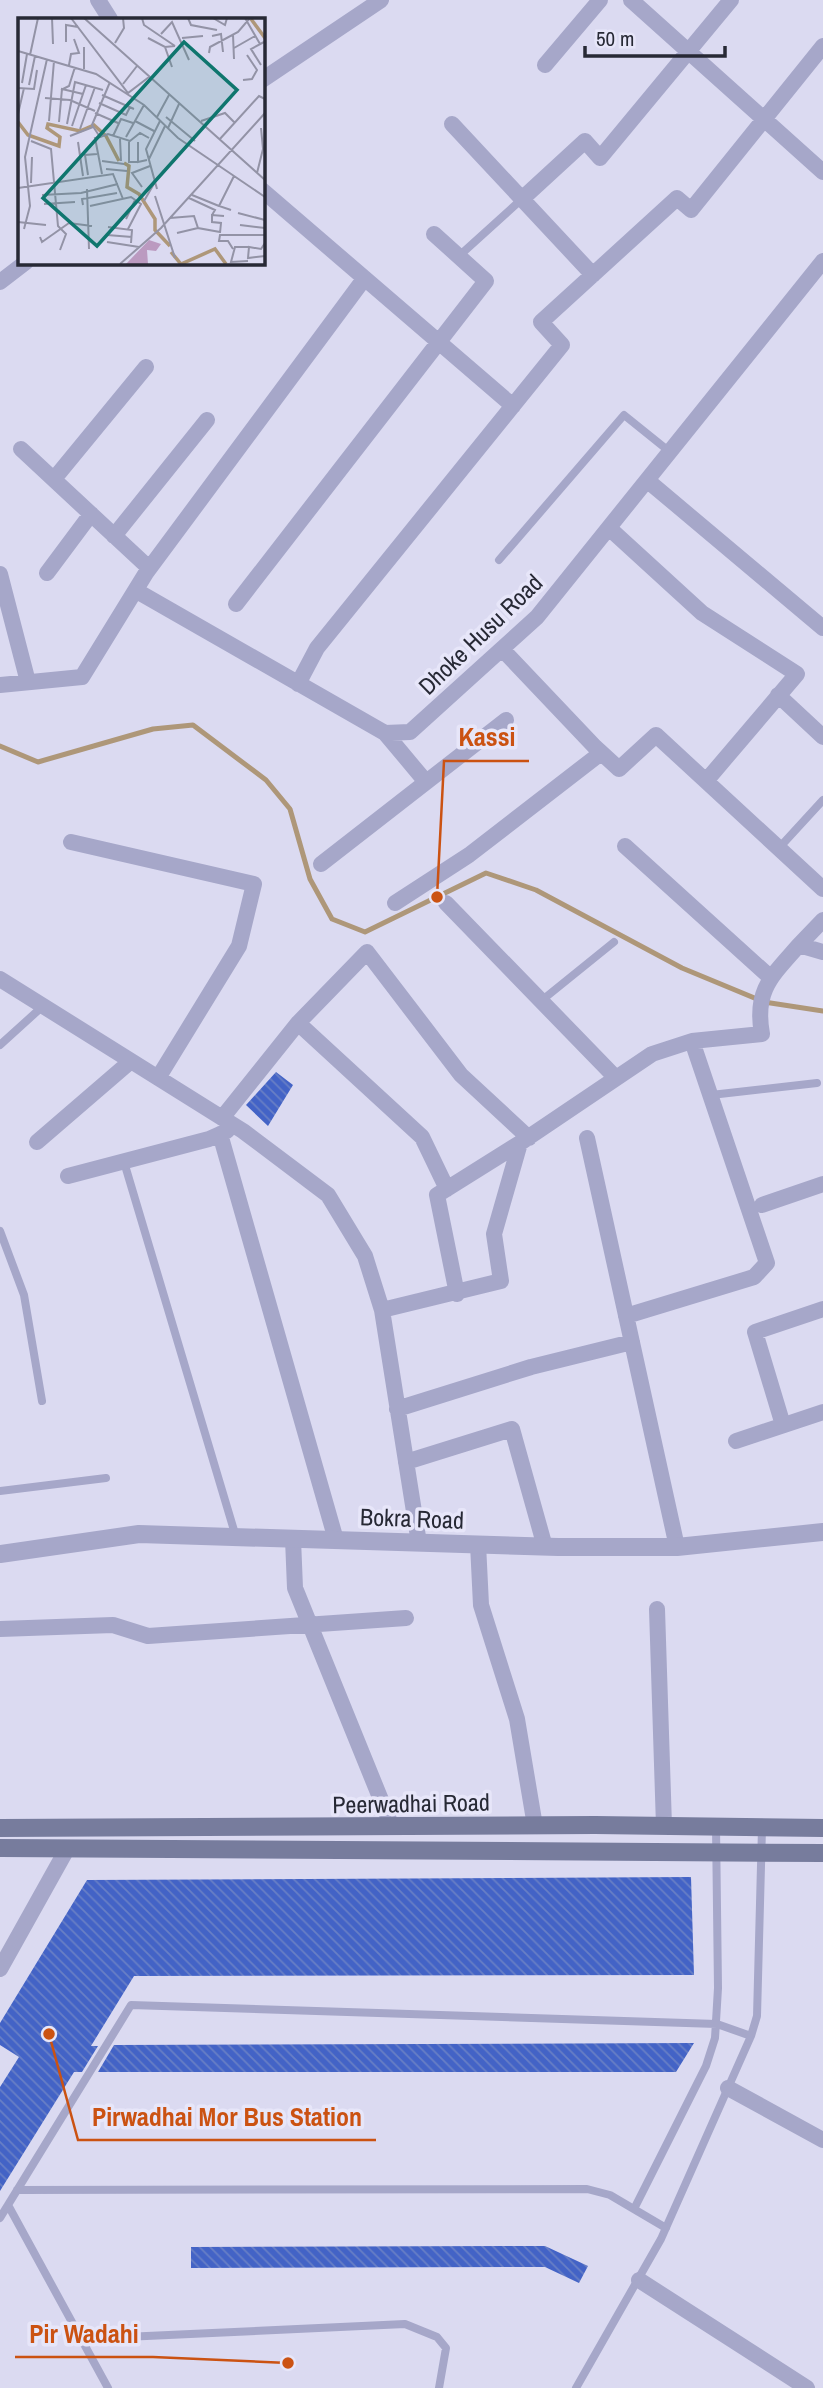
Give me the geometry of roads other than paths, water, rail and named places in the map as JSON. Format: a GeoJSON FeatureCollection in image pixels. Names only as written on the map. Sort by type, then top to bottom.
{"type":"FeatureCollection","features":[{"type":"Feature","properties":{"kind":"main road","name":"Peerwadhai Road"},"geometry":{"type":"LineString","coordinates":[[0,1828],[823,1828]]}},
{"type":"Feature","properties":{"kind":"main road"},"geometry":{"type":"LineString","coordinates":[[0,1848],[823,1853]]}},
{"type":"Feature","properties":{"kind":"street"},"geometry":{"type":"LineString","coordinates":[[98,0],[109,18]]}},
{"type":"Feature","properties":{"kind":"street"},"geometry":{"type":"LineString","coordinates":[[264,79],[381,0]]}},
{"type":"Feature","properties":{"kind":"street"},"geometry":{"type":"LineString","coordinates":[[544,65],[600,0]]}},
{"type":"Feature","properties":{"kind":"street"},"geometry":{"type":"LineString","coordinates":[[631,0],[823,172]]}},
{"type":"Feature","properties":{"kind":"street"},"geometry":{"type":"LineString","coordinates":[[523,198],[584,141],[600,158],[731,0]]}},
{"type":"Feature","properties":{"kind":"street"},"geometry":{"type":"LineString","coordinates":[[298,684],[317,648],[562,345],[541,322],[677,198],[691,210],[823,46]]}},
{"type":"Feature","properties":{"kind":"street"},"geometry":{"type":"LineString","coordinates":[[452,124],[593,275]]}},
{"type":"Feature","properties":{"kind":"street"},"geometry":{"type":"LineString","coordinates":[[264,192],[513,405]]}},
{"type":"Feature","properties":{"kind":"street"},"geometry":{"type":"LineString","coordinates":[[236,604],[486,281],[434,233]]}},
{"type":"Feature","properties":{"kind":"street","name":"Dhoke Husu Road"},"geometry":{"type":"LineString","coordinates":[[385,733],[410,732],[537,617],[823,261]]}},
{"type":"Feature","properties":{"kind":"street"},"geometry":{"type":"LineString","coordinates":[[0,282],[23,264]]}},
{"type":"Feature","properties":{"kind":"street"},"geometry":{"type":"LineString","coordinates":[[0,685],[82,677],[149,568],[364,279]]}},
{"type":"Feature","properties":{"kind":"street"},"geometry":{"type":"LineString","coordinates":[[54,479],[146,367]]}},
{"type":"Feature","properties":{"kind":"street"},"geometry":{"type":"LineString","coordinates":[[114,536],[207,420]]}},
{"type":"Feature","properties":{"kind":"street"},"geometry":{"type":"LineString","coordinates":[[21,449],[149,568]]}},
{"type":"Feature","properties":{"kind":"street"},"geometry":{"type":"LineString","coordinates":[[648,481],[823,628]]}},
{"type":"Feature","properties":{"kind":"street"},"geometry":{"type":"LineString","coordinates":[[47,573],[91,514]]}},
{"type":"Feature","properties":{"kind":"street"},"geometry":{"type":"LineString","coordinates":[[609,528],[702,613],[797,674],[706,781]]}},
{"type":"Feature","properties":{"kind":"street"},"geometry":{"type":"LineString","coordinates":[[0,574],[28,682]]}},
{"type":"Feature","properties":{"kind":"street"},"geometry":{"type":"LineString","coordinates":[[142,594],[385,733],[426,782]]}},
{"type":"Feature","properties":{"kind":"street"},"geometry":{"type":"LineString","coordinates":[[502,649],[619,769],[656,735],[823,889]]}},
{"type":"Feature","properties":{"kind":"street"},"geometry":{"type":"LineString","coordinates":[[778,695],[823,737]]}},
{"type":"Feature","properties":{"kind":"street"},"geometry":{"type":"LineString","coordinates":[[321,864],[506,720]]}},
{"type":"Feature","properties":{"kind":"street"},"geometry":{"type":"LineString","coordinates":[[396,903],[469,855],[601,753]]}},
{"type":"Feature","properties":{"kind":"street"},"geometry":{"type":"LineString","coordinates":[[71,842],[254,884],[239,946],[158,1078]]}},
{"type":"Feature","properties":{"kind":"street"},"geometry":{"type":"LineString","coordinates":[[625,846],[771,978]]}},
{"type":"Feature","properties":{"kind":"street"},"geometry":{"type":"LineString","coordinates":[[446,903],[616,1078]]}},
{"type":"Feature","properties":{"kind":"street"},"geometry":{"type":"LineString","coordinates":[[457,1294],[436,1195],[525,1141],[652,1054],[692,1041],[762,1034],[758,1011],[766,985],[823,920]]}},
{"type":"Feature","properties":{"kind":"street"},"geometry":{"type":"LineString","coordinates":[[799,945],[823,952]]}},
{"type":"Feature","properties":{"kind":"street"},"geometry":{"type":"LineString","coordinates":[[68,1176],[124,1162],[226,1126],[298,1023],[367,953],[461,1075],[525,1141]]}},
{"type":"Feature","properties":{"kind":"street"},"geometry":{"type":"LineString","coordinates":[[0,978],[158,1078],[328,1195],[365,1256],[382,1310],[419,1543]]}},
{"type":"Feature","properties":{"kind":"street"},"geometry":{"type":"LineString","coordinates":[[298,1023],[422,1137],[447,1189]]}},
{"type":"Feature","properties":{"kind":"street"},"geometry":{"type":"LineString","coordinates":[[626,1316],[754,1277],[767,1263],[692,1041]]}},
{"type":"Feature","properties":{"kind":"street"},"geometry":{"type":"LineString","coordinates":[[37,1142],[131,1061]]}},
{"type":"Feature","properties":{"kind":"street"},"geometry":{"type":"LineString","coordinates":[[226,1126],[336,1540]]}},
{"type":"Feature","properties":{"kind":"street"},"geometry":{"type":"LineString","coordinates":[[587,1138],[677,1547]]}},
{"type":"Feature","properties":{"kind":"street"},"geometry":{"type":"LineString","coordinates":[[382,1310],[501,1282],[494,1234],[525,1141]]}},
{"type":"Feature","properties":{"kind":"street"},"geometry":{"type":"LineString","coordinates":[[762,1205],[823,1184]]}},
{"type":"Feature","properties":{"kind":"street"},"geometry":{"type":"LineString","coordinates":[[783,1425],[755,1332],[823,1309]]}},
{"type":"Feature","properties":{"kind":"street"},"geometry":{"type":"LineString","coordinates":[[397,1409],[531,1367],[632,1342]]}},
{"type":"Feature","properties":{"kind":"street"},"geometry":{"type":"LineString","coordinates":[[736,1441],[823,1412]]}},
{"type":"Feature","properties":{"kind":"street"},"geometry":{"type":"LineString","coordinates":[[406,1462],[512,1429],[545,1547]]}},
{"type":"Feature","properties":{"kind":"street","name":"Bokra Road"},"geometry":{"type":"LineString","coordinates":[[0,1554],[139,1534],[545,1547],[677,1547],[823,1532]]}},
{"type":"Feature","properties":{"kind":"street"},"geometry":{"type":"LineString","coordinates":[[293,1539],[295,1588],[392,1828]]}},
{"type":"Feature","properties":{"kind":"street"},"geometry":{"type":"LineString","coordinates":[[478,1544],[481,1605],[517,1719],[536,1826]]}},
{"type":"Feature","properties":{"kind":"street"},"geometry":{"type":"LineString","coordinates":[[657,1609],[664,1826]]}},
{"type":"Feature","properties":{"kind":"street"},"geometry":{"type":"LineString","coordinates":[[0,1629],[113,1625],[148,1636],[406,1618]]}},
{"type":"Feature","properties":{"kind":"street"},"geometry":{"type":"LineString","coordinates":[[0,1969],[67,1849]]}},
{"type":"Feature","properties":{"kind":"street"},"geometry":{"type":"LineString","coordinates":[[728,2088],[823,2140]]}},
{"type":"Feature","properties":{"kind":"street"},"geometry":{"type":"LineString","coordinates":[[639,2280],[807,2388]]}},
{"type":"Feature","properties":{"kind":"lane"},"geometry":{"type":"LineString","coordinates":[[459,256],[523,198]]}},
{"type":"Feature","properties":{"kind":"lane"},"geometry":{"type":"LineString","coordinates":[[499,560],[624,415],[670,452]]}},
{"type":"Feature","properties":{"kind":"lane"},"geometry":{"type":"LineString","coordinates":[[779,848],[823,800]]}},
{"type":"Feature","properties":{"kind":"lane"},"geometry":{"type":"LineString","coordinates":[[541,1001],[614,942]]}},
{"type":"Feature","properties":{"kind":"lane"},"geometry":{"type":"LineString","coordinates":[[0,1045],[43,1006]]}},
{"type":"Feature","properties":{"kind":"lane"},"geometry":{"type":"LineString","coordinates":[[711,1095],[817,1083]]}},
{"type":"Feature","properties":{"kind":"lane"},"geometry":{"type":"LineString","coordinates":[[124,1162],[236,1537]]}},
{"type":"Feature","properties":{"kind":"lane"},"geometry":{"type":"LineString","coordinates":[[0,1231],[24,1295],[42,1401]]}},
{"type":"Feature","properties":{"kind":"lane"},"geometry":{"type":"LineString","coordinates":[[0,1491],[106,1478]]}},
{"type":"Feature","properties":{"kind":"lane"},"geometry":{"type":"LineString","coordinates":[[634,2208],[706,2066],[717,2024],[716,1826]]}},
{"type":"Feature","properties":{"kind":"lane"},"geometry":{"type":"LineString","coordinates":[[576,2388],[666,2228],[751,2036],[757,2016],[762,1827]]}},
{"type":"Feature","properties":{"kind":"lane"},"geometry":{"type":"LineString","coordinates":[[0,2218],[131,2006],[717,2024],[751,2036]]}},
{"type":"Feature","properties":{"kind":"lane"},"geometry":{"type":"LineString","coordinates":[[17,2190],[587,2189],[610,2195],[666,2228]]}},
{"type":"Feature","properties":{"kind":"lane"},"geometry":{"type":"LineString","coordinates":[[8,2205],[108,2388]]}},
{"type":"Feature","properties":{"kind":"lane"},"geometry":{"type":"LineString","coordinates":[[82,2339],[405,2324],[437,2336],[446,2348],[439,2388]]}},
{"type":"Feature","properties":{"kind":"waterway"},"geometry":{"type":"LineString","coordinates":[[0,746],[38,762],[153,729],[193,725],[266,780],[290,809],[310,879],[332,919],[365,932],[486,873],[536,890],[682,968],[764,1002],[823,1011]]}},
{"type":"Feature","properties":{"kind":"place","name":"Kassi"},"geometry":{"type":"Point","coordinates":[437,897]}},
{"type":"Feature","properties":{"kind":"place","name":"Pirwadhai Mor Bus Station"},"geometry":{"type":"Point","coordinates":[49,2034]}},
{"type":"Feature","properties":{"kind":"place","name":"Pir Wadahi"},"geometry":{"type":"Point","coordinates":[288,2363]}}]}
